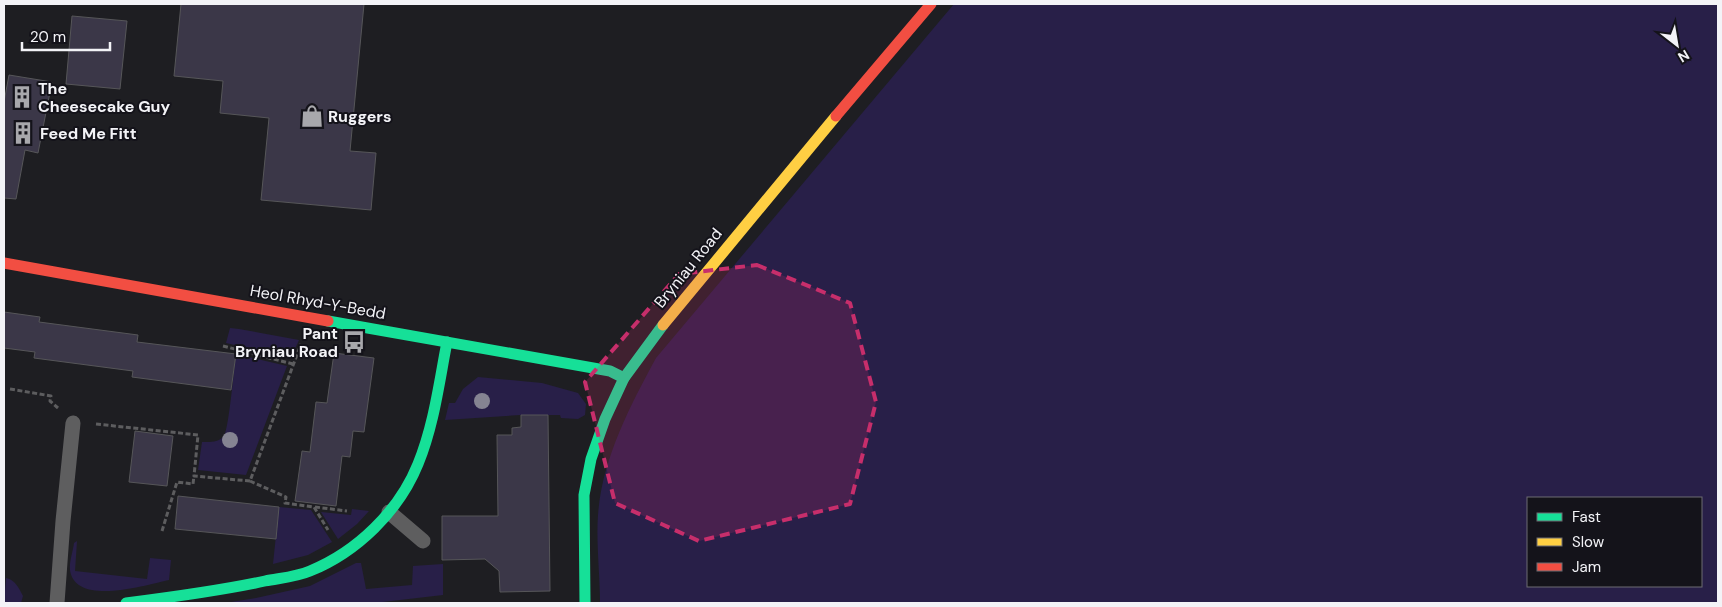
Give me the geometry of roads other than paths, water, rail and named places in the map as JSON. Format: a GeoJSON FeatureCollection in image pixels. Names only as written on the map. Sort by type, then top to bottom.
{"type":"FeatureCollection","features":[{"type":"Feature","properties":{"kind":"street","name":"Bryniau Road"},"geometry":{"type":"LineString","coordinates":[[585,603],[584,495],[591,459],[604,419],[624,378],[674,310],[812,143],[931,4]]}},
{"type":"Feature","properties":{"kind":"street","name":"Heol Rhyd-Y-Bedd"},"geometry":{"type":"LineString","coordinates":[[4,264],[610,371],[624,378]]}},
{"type":"Feature","properties":{"kind":"street"},"geometry":{"type":"LineString","coordinates":[[126,603],[236,588],[310,571],[343,554],[366,536],[395,506],[418,466],[427,438],[447,342]]}},
{"type":"Feature","properties":{"kind":"lane"},"geometry":{"type":"LineString","coordinates":[[58,603],[61,539],[73,423]]}},
{"type":"Feature","properties":{"kind":"lane"},"geometry":{"type":"LineString","coordinates":[[389,512],[423,542]]}},
{"type":"Feature","properties":{"kind":"place","name":"The Cheesecake Guy"},"geometry":{"type":"Point","coordinates":[22,97]}},
{"type":"Feature","properties":{"kind":"place","name":"Ruggers"},"geometry":{"type":"Point","coordinates":[312,116]}},
{"type":"Feature","properties":{"kind":"place","name":"Feed Me Fitt"},"geometry":{"type":"Point","coordinates":[23,133]}},
{"type":"Feature","properties":{"kind":"place","name":"Pant Bryniau Road"},"geometry":{"type":"Point","coordinates":[354,342]}}]}
